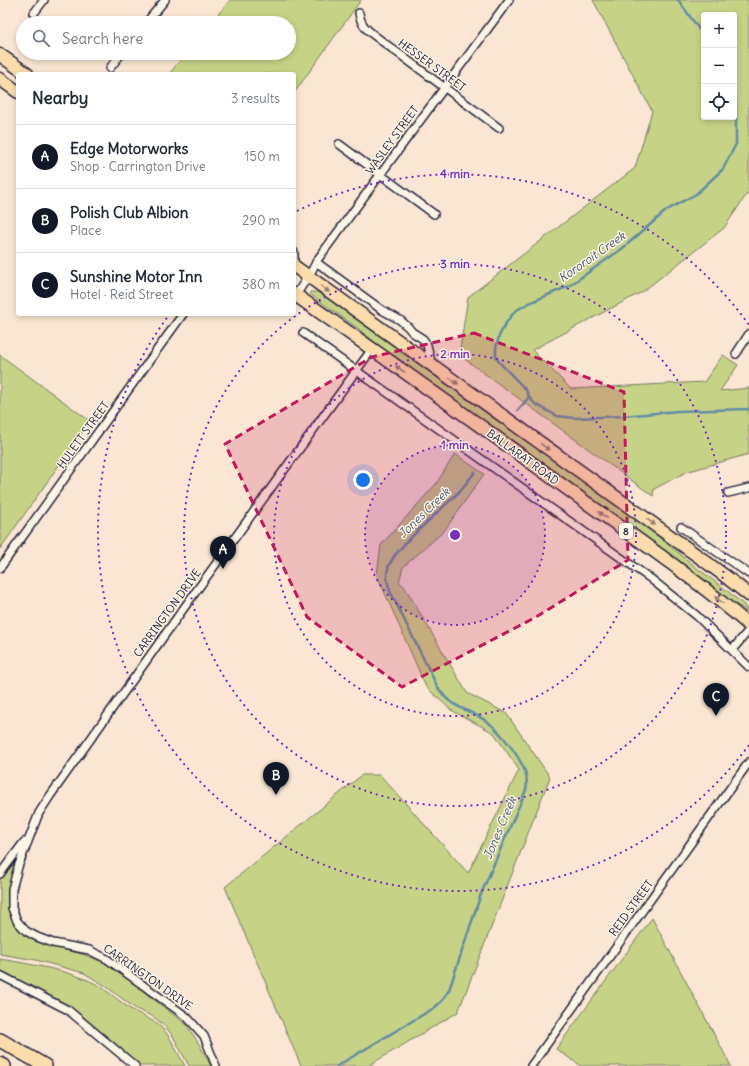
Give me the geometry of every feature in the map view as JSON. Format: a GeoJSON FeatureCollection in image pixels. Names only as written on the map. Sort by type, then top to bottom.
{"type":"FeatureCollection","features":[{"type":"Feature","properties":{"kind":"highway"},"geometry":{"type":"LineString","coordinates":[[0,55],[24,72]]}},
{"type":"Feature","properties":{"kind":"highway"},"geometry":{"type":"LineString","coordinates":[[0,79],[16,91]]}},
{"type":"Feature","properties":{"kind":"highway","name":"BALLARAT ROAD"},"geometry":{"type":"LineString","coordinates":[[296,268],[702,559],[749,595]]}},
{"type":"Feature","properties":{"kind":"highway","name":"BALLARAT ROAD"},"geometry":{"type":"LineString","coordinates":[[296,295],[507,445],[691,579],[725,604],[749,625]]}},
{"type":"Feature","properties":{"kind":"highway"},"geometry":{"type":"LineString","coordinates":[[0,1040],[45,1066]]}},
{"type":"Feature","properties":{"kind":"highway"},"geometry":{"type":"LineString","coordinates":[[0,1064],[4,1066]]}},
{"type":"Feature","properties":{"kind":"street"},"geometry":{"type":"LineString","coordinates":[[34,13],[44,0]]}},
{"type":"Feature","properties":{"kind":"street"},"geometry":{"type":"LineString","coordinates":[[152,16],[165,0]]}},
{"type":"Feature","properties":{"kind":"street","name":"WASLEY STREET"},"geometry":{"type":"LineString","coordinates":[[296,293],[308,277],[316,262],[380,174],[509,0]]}},
{"type":"Feature","properties":{"kind":"street","name":"HESSER STREET"},"geometry":{"type":"LineString","coordinates":[[359,13],[366,29],[499,128]]}},
{"type":"Feature","properties":{"kind":"street"},"geometry":{"type":"LineString","coordinates":[[110,68],[116,60]]}},
{"type":"Feature","properties":{"kind":"street"},"geometry":{"type":"LineString","coordinates":[[339,144],[434,214]]}},
{"type":"Feature","properties":{"kind":"street"},"geometry":{"type":"LineString","coordinates":[[316,262],[382,310],[400,320],[423,340],[427,345],[432,366]]}},
{"type":"Feature","properties":{"kind":"street","name":"HULETT STREET"},"geometry":{"type":"LineString","coordinates":[[0,568],[182,316]]}},
{"type":"Feature","properties":{"kind":"street"},"geometry":{"type":"LineString","coordinates":[[303,333],[652,579],[696,616],[749,667]]}},
{"type":"Feature","properties":{"kind":"street"},"geometry":{"type":"LineString","coordinates":[[736,354],[749,334]]}},
{"type":"Feature","properties":{"kind":"street","name":"CARRINGTON DRIVE"},"geometry":{"type":"LineString","coordinates":[[216,1066],[204,1036],[187,1016],[107,959],[89,950],[53,943],[26,931],[16,921],[12,908],[12,889],[29,836],[39,813],[54,790],[372,349]]}},
{"type":"Feature","properties":{"kind":"street"},"geometry":{"type":"LineString","coordinates":[[728,493],[749,488]]}},
{"type":"Feature","properties":{"kind":"street"},"geometry":{"type":"LineString","coordinates":[[681,526],[749,574]]}},
{"type":"Feature","properties":{"kind":"street"},"geometry":{"type":"LineString","coordinates":[[732,650],[749,630]]}},
{"type":"Feature","properties":{"kind":"street","name":"REID STREET"},"geometry":{"type":"LineString","coordinates":[[530,1066],[749,762]]}},
{"type":"Feature","properties":{"kind":"street","name":"CARRINGTON DRIVE"},"geometry":{"type":"LineString","coordinates":[[0,874],[29,836]]}},
{"type":"Feature","properties":{"kind":"street"},"geometry":{"type":"LineString","coordinates":[[0,975],[68,1010],[135,1066]]}},
{"type":"Feature","properties":{"kind":"highlighted area"},"geometry":{"type":"Polygon","coordinates":[[[474,333],[624,392],[628,560],[536,617],[402,687],[307,617],[225,444],[372,357],[474,333]]]}},
{"type":"Feature","properties":{"kind":"green space"},"geometry":{"type":"Polygon","coordinates":[[[230,0],[361,0],[296,90],[296,72],[171,72],[180,60],[296,60],[296,16],[217,16],[230,0]]]}},
{"type":"Feature","properties":{"kind":"green space"},"geometry":{"type":"Polygon","coordinates":[[[593,0],[715,0],[717,2],[718,0],[749,0],[749,191],[724,228],[642,292],[532,350],[571,389],[704,382],[723,355],[738,365],[720,391],[749,388],[749,454],[686,472],[654,489],[653,496],[459,355],[468,297],[635,168],[652,111],[593,0]]]}},
{"type":"Feature","properties":{"kind":"green space"},"geometry":{"type":"Polygon","coordinates":[[[310,292],[317,292],[327,298],[628,514],[725,589],[744,605],[749,612],[731,602],[395,358],[394,359],[360,330],[310,294],[310,292]]]}},
{"type":"Feature","properties":{"kind":"green space"},"geometry":{"type":"Polygon","coordinates":[[[0,355],[90,421],[0,549],[0,355]]]}},
{"type":"Feature","properties":{"kind":"green space"},"geometry":{"type":"Polygon","coordinates":[[[455,454],[484,474],[444,531],[403,567],[399,582],[404,586],[467,693],[506,713],[550,777],[458,1012],[368,1066],[301,1066],[225,887],[362,775],[380,775],[468,873],[519,770],[494,733],[451,710],[426,687],[377,575],[381,545],[436,484],[455,454]]]}},
{"type":"Feature","properties":{"kind":"green space"},"geometry":{"type":"Polygon","coordinates":[[[15,860],[8,892],[8,905],[12,916],[30,937],[48,945],[85,955],[120,971],[149,996],[186,1024],[211,1066],[189,1066],[173,1036],[164,1025],[152,1016],[136,1009],[104,985],[84,973],[36,960],[0,954],[0,874],[15,860]]]}},
{"type":"Feature","properties":{"kind":"green space"},"geometry":{"type":"Polygon","coordinates":[[[652,918],[731,1066],[581,1066],[556,1049],[652,918]]]}},
{"type":"Feature","properties":{"kind":"green space"},"geometry":{"type":"Polygon","coordinates":[[[0,959],[65,972],[100,986],[129,1008],[151,1020],[163,1029],[185,1066],[135,1066],[82,1021],[0,976],[0,959]]]}},
{"type":"Feature","properties":{"kind":"waterway","name":"Kororoit Creek"},"geometry":{"type":"LineString","coordinates":[[678,0],[701,32]]}},
{"type":"Feature","properties":{"kind":"waterway","name":"Kororoit Creek"},"geometry":{"type":"LineString","coordinates":[[736,120],[736,144],[723,169],[696,194],[667,210],[623,248],[569,286],[529,303],[515,311],[499,336],[496,348],[496,357],[526,390],[529,397],[535,404],[557,416],[575,418],[623,416],[678,411],[749,409]]}},
{"type":"Feature","properties":{"kind":"waterway","name":"Jones Creek"},"geometry":{"type":"LineString","coordinates":[[518,410],[529,397]]}},
{"type":"Feature","properties":{"kind":"waterway","name":"Jones Creek"},"geometry":{"type":"LineString","coordinates":[[337,1066],[434,1008],[443,1000],[449,990],[481,894],[526,790],[527,779],[524,768],[515,753],[498,731],[486,721],[450,702],[438,688],[390,591],[387,580],[389,565],[395,555],[408,540],[460,491],[475,472]]}},
{"type":"Feature","properties":{"kind":"place","name":"Edge Motorworks"},"geometry":{"type":"Point","coordinates":[223,569]}},
{"type":"Feature","properties":{"kind":"place","name":"Sunshine Motor Inn"},"geometry":{"type":"Point","coordinates":[716,716]}},
{"type":"Feature","properties":{"kind":"place","name":"Polish Club Albion"},"geometry":{"type":"Point","coordinates":[276,795]}}]}
